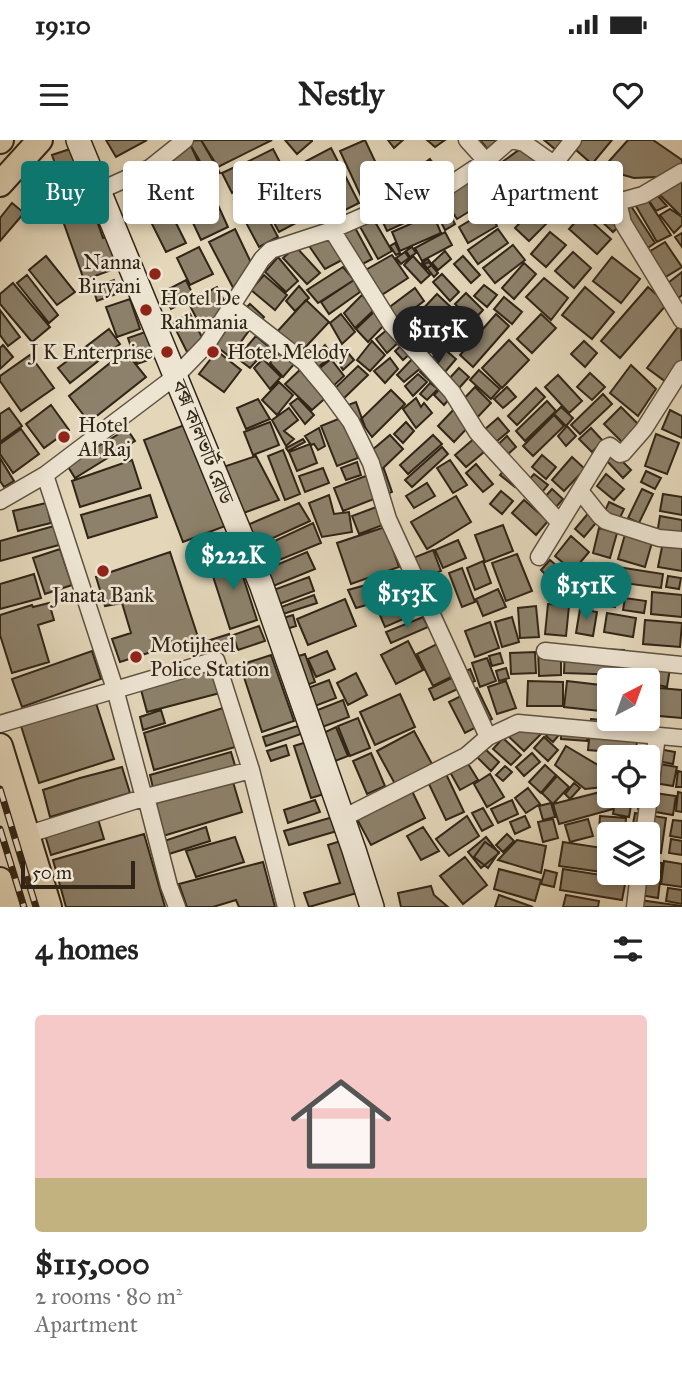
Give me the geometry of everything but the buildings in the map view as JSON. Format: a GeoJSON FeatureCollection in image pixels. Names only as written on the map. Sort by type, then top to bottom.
{"type":"FeatureCollection","features":[{"type":"Feature","properties":{"kind":"main road"},"geometry":{"type":"LineString","coordinates":[[0,184],[40,140]]}},
{"type":"Feature","properties":{"kind":"main road"},"geometry":{"type":"LineString","coordinates":[[0,746],[46,906]]}},
{"type":"Feature","properties":{"kind":"main road"},"geometry":{"type":"LineString","coordinates":[[0,880],[8,907]]}},
{"type":"Feature","properties":{"kind":"street","name":"বক্স কালভার্ট রোড"},"geometry":{"type":"LineString","coordinates":[[78,140],[87,161]]}},
{"type":"Feature","properties":{"kind":"street"},"geometry":{"type":"LineString","coordinates":[[109,186],[150,168],[185,140]]}},
{"type":"Feature","properties":{"kind":"street"},"geometry":{"type":"LineString","coordinates":[[467,140],[486,161],[511,140],[524,143],[550,161]]}},
{"type":"Feature","properties":{"kind":"street"},"geometry":{"type":"LineString","coordinates":[[556,161],[573,140]]}},
{"type":"Feature","properties":{"kind":"street"},"geometry":{"type":"LineString","coordinates":[[623,201],[643,195],[682,172]]}},
{"type":"Feature","properties":{"kind":"street"},"geometry":{"type":"LineString","coordinates":[[0,501],[45,475],[176,376],[206,344],[271,250],[332,230],[382,208],[429,199],[468,173]]}},
{"type":"Feature","properties":{"kind":"street","name":"বক্স কালভার্ট রোড"},"geometry":{"type":"LineString","coordinates":[[109,215],[261,584],[343,818],[370,907]]}},
{"type":"Feature","properties":{"kind":"street"},"geometry":{"type":"LineString","coordinates":[[623,223],[682,320]]}},
{"type":"Feature","properties":{"kind":"street"},"geometry":{"type":"LineString","coordinates":[[332,230],[391,324],[452,392],[477,432],[560,523]]}},
{"type":"Feature","properties":{"kind":"street"},"geometry":{"type":"LineString","coordinates":[[232,306],[304,362],[351,422],[371,463],[388,519],[488,737]]}},
{"type":"Feature","properties":{"kind":"street"},"geometry":{"type":"LineString","coordinates":[[539,557],[608,446],[620,454],[623,453],[644,429],[682,369]]}},
{"type":"Feature","properties":{"kind":"street"},"geometry":{"type":"LineString","coordinates":[[45,475],[115,689],[169,887],[177,907]]}},
{"type":"Feature","properties":{"kind":"street"},"geometry":{"type":"LineString","coordinates":[[580,491],[606,521],[659,538],[682,540]]}},
{"type":"Feature","properties":{"kind":"street"},"geometry":{"type":"LineString","coordinates":[[545,651],[682,665]]}},
{"type":"Feature","properties":{"kind":"street"},"geometry":{"type":"LineString","coordinates":[[0,724],[216,660],[251,770],[286,907]]}},
{"type":"Feature","properties":{"kind":"street"},"geometry":{"type":"LineString","coordinates":[[343,818],[466,756],[488,737],[518,723],[682,738]]}},
{"type":"Feature","properties":{"kind":"street"},"geometry":{"type":"LineString","coordinates":[[646,822],[657,736]]}},
{"type":"Feature","properties":{"kind":"street"},"geometry":{"type":"LineString","coordinates":[[26,835],[146,797],[251,770]]}},
{"type":"Feature","properties":{"kind":"street"},"geometry":{"type":"LineString","coordinates":[[635,907],[638,885]]}},
{"type":"Feature","properties":{"kind":"railway"},"geometry":{"type":"LineString","coordinates":[[0,789],[36,907]]}},
{"type":"Feature","properties":{"kind":"railway"},"geometry":{"type":"LineString","coordinates":[[0,829],[24,907]]}},
{"type":"Feature","properties":{"kind":"place","name":"Nanna Biryani"},"geometry":{"type":"Point","coordinates":[155,274]}},
{"type":"Feature","properties":{"kind":"place","name":"Hotel De Rahmania"},"geometry":{"type":"Point","coordinates":[146,310]}},
{"type":"Feature","properties":{"kind":"place","name":"J K Enterprise"},"geometry":{"type":"Point","coordinates":[167,352]}},
{"type":"Feature","properties":{"kind":"place","name":"Hotel Melody"},"geometry":{"type":"Point","coordinates":[213,352]}},
{"type":"Feature","properties":{"kind":"place","name":"Hotel Al Raj"},"geometry":{"type":"Point","coordinates":[64,437]}},
{"type":"Feature","properties":{"kind":"place","name":"Janata Bank"},"geometry":{"type":"Point","coordinates":[103,571]}},
{"type":"Feature","properties":{"kind":"place","name":"Motijheel Police Station"},"geometry":{"type":"Point","coordinates":[136,657]}}]}
